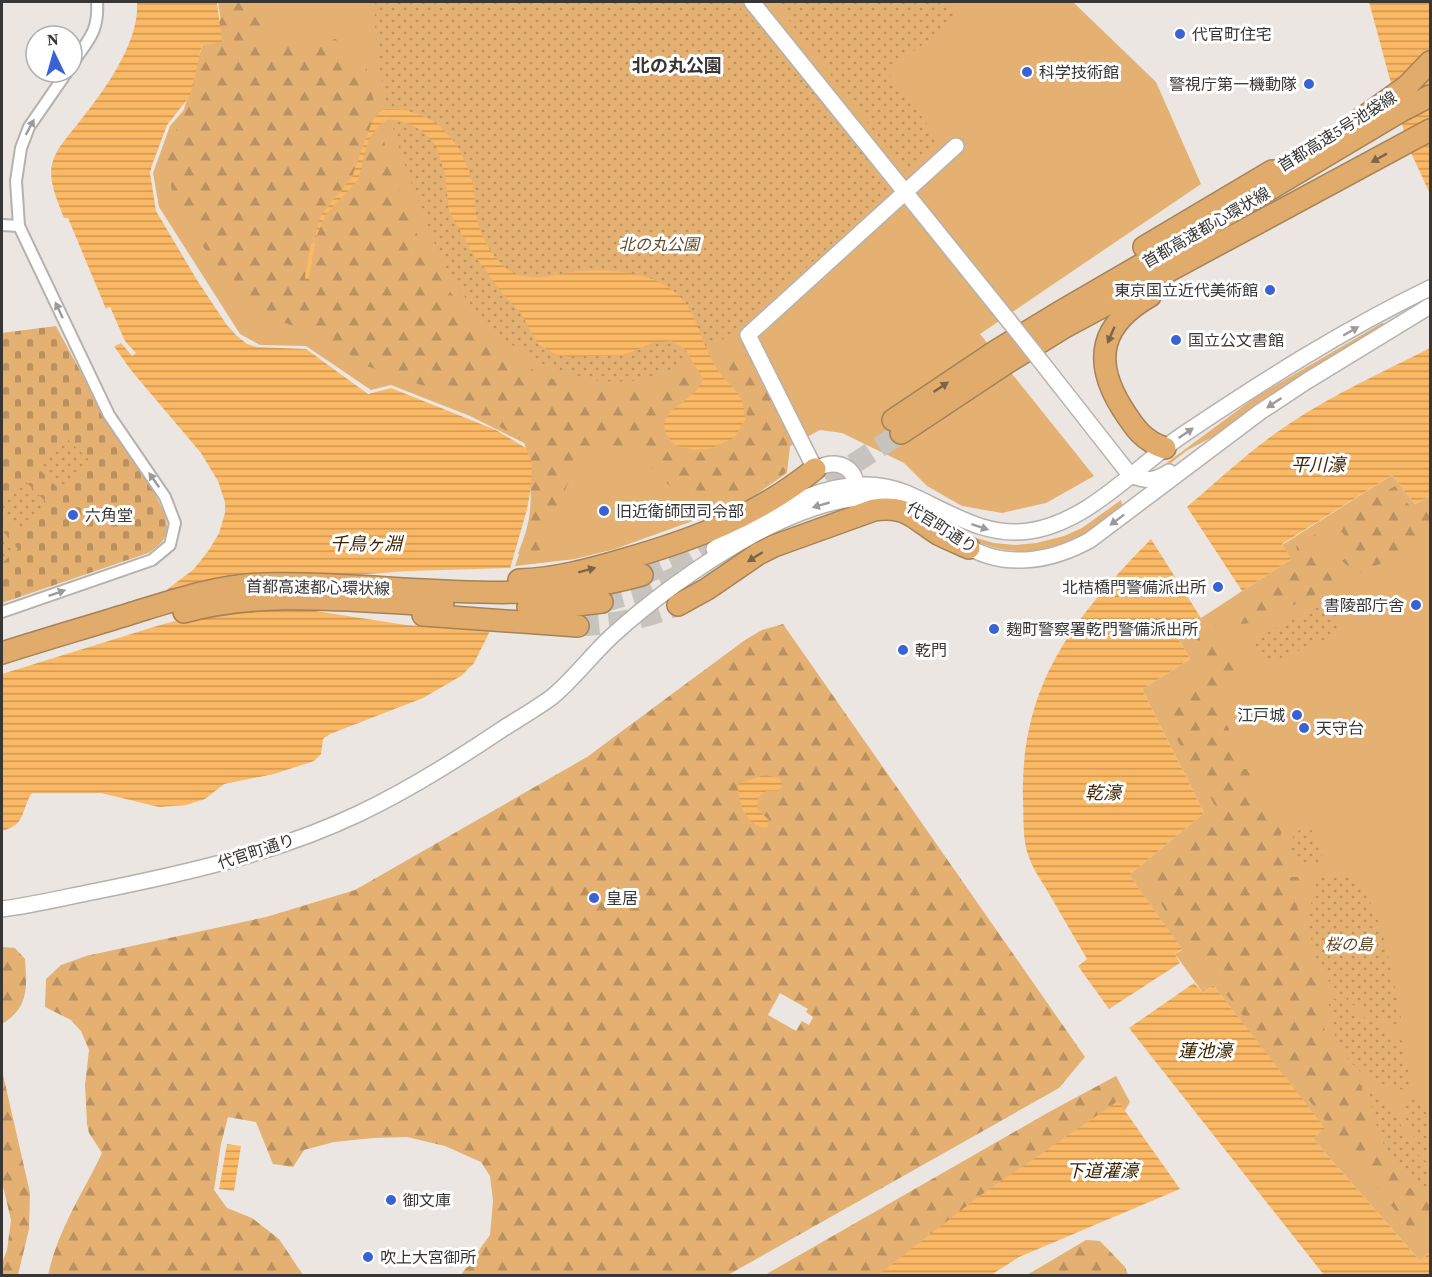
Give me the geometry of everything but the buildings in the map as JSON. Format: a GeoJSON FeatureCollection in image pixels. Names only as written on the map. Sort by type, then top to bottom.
{"type":"FeatureCollection","features":[{"type":"Feature","properties":{"kind":"highway","name":"首都高速5号池袋線"},"geometry":{"type":"LineString","coordinates":[[1213,235],[1407,86],[1431,62]]}},
{"type":"Feature","properties":{"kind":"highway","name":"首都高速都心環状線"},"geometry":{"type":"LineString","coordinates":[[1063,328],[897,427],[996,351],[1069,306],[1213,235],[1374,127],[1431,96]]}},
{"type":"Feature","properties":{"kind":"highway","name":"首都高速5号池袋線"},"geometry":{"type":"LineString","coordinates":[[1063,328],[1213,235],[1404,124],[1431,102]]}},
{"type":"Feature","properties":{"kind":"highway"},"geometry":{"type":"LineString","coordinates":[[1165,448],[1140,435],[1110,386],[1105,363],[1108,340],[1119,319],[1213,235],[1250,240],[1329,186],[1431,130]]}},
{"type":"Feature","properties":{"kind":"highway"},"geometry":{"type":"LineString","coordinates":[[578,626],[533,601],[579,572],[655,551],[746,515],[784,492],[815,469]]}},
{"type":"Feature","properties":{"kind":"highway"},"geometry":{"type":"LineString","coordinates":[[848,519],[856,492]]}},
{"type":"Feature","properties":{"kind":"highway"},"geometry":{"type":"LineString","coordinates":[[678,605],[707,589],[758,554],[874,510],[895,508],[904,510],[938,533],[969,548]]}},
{"type":"Feature","properties":{"kind":"highway","name":"首都高速都心環状線"},"geometry":{"type":"LineString","coordinates":[[2,668],[198,609],[241,601],[292,599],[437,617],[533,601],[642,575]]}},
{"type":"Feature","properties":{"kind":"highway","name":"首都高速都心環状線"},"geometry":{"type":"LineString","coordinates":[[2,653],[215,589],[264,584],[326,586],[533,601],[568,606],[602,602]]}},
{"type":"Feature","properties":{"kind":"street"},"geometry":{"type":"LineString","coordinates":[[84,46],[95,30],[98,18],[97,2]]}},
{"type":"Feature","properties":{"kind":"street"},"geometry":{"type":"LineString","coordinates":[[752,2],[907,192],[1130,475],[1145,480],[1161,478],[1183,462],[1218,444]]}},
{"type":"Feature","properties":{"kind":"street"},"geometry":{"type":"LineString","coordinates":[[2,612],[152,560],[170,545],[175,523],[165,497],[109,415],[20,226],[16,181],[21,148],[29,127],[59,84]]}},
{"type":"Feature","properties":{"kind":"street"},"geometry":{"type":"LineString","coordinates":[[856,492],[850,471],[838,464],[815,469],[748,335],[956,146]]}},
{"type":"Feature","properties":{"kind":"street"},"geometry":{"type":"LineString","coordinates":[[2,225],[20,226]]}},
{"type":"Feature","properties":{"kind":"street","name":"代官町通り"},"geometry":{"type":"LineString","coordinates":[[2,909],[161,878],[264,850],[357,814],[413,785],[553,696],[611,637],[656,597],[770,526],[874,485],[905,493],[988,530],[1009,533],[1030,531],[1062,522],[1085,509],[1165,448],[1251,389],[1403,301],[1431,288]]}},
{"type":"Feature","properties":{"kind":"street","name":"代官町通り"},"geometry":{"type":"LineString","coordinates":[[856,492],[900,501],[922,513],[969,548],[1004,560],[1042,559],[1069,551],[1090,540],[1307,381],[1431,306]]}},
{"type":"Feature","properties":{"kind":"street"},"geometry":{"type":"LineString","coordinates":[[1283,370],[1293,370],[1302,374],[1307,381]]}},
{"type":"Feature","properties":{"kind":"green space","name":"北の丸公園"},"geometry":{"type":"Polygon","coordinates":[[[218,2],[1073,2],[1156,82],[1201,184],[980,334],[1094,476],[1046,503],[1002,513],[962,506],[927,486],[904,463],[842,433],[820,430],[790,446],[787,473],[745,502],[615,549],[575,559],[515,566],[529,526],[534,484],[530,446],[470,416],[391,385],[371,390],[306,346],[260,345],[240,334],[159,207],[153,173],[170,126],[189,104],[224,43],[218,2]]]}},
{"type":"Feature","properties":{"kind":"green space"},"geometry":{"type":"Polygon","coordinates":[[[221,2],[258,2],[265,45],[336,39],[352,63],[365,61],[392,168],[419,237],[456,300],[498,345],[526,366],[547,377],[598,390],[647,389],[700,372],[698,384],[693,392],[666,413],[661,426],[665,439],[675,447],[690,451],[707,450],[724,445],[738,435],[746,421],[744,396],[723,357],[729,349],[738,345],[742,348],[774,405],[788,437],[785,473],[775,480],[729,494],[696,495],[681,492],[670,486],[635,449],[601,448],[582,460],[573,472],[559,503],[556,517],[540,537],[542,548],[536,553],[518,554],[529,517],[531,495],[524,441],[438,391],[364,365],[323,335],[259,315],[204,248],[183,217],[172,192],[167,156],[185,106],[202,46],[222,17],[221,2]]]}},
{"type":"Feature","properties":{"kind":"green space"},"geometry":{"type":"Polygon","coordinates":[[[375,2],[734,2],[796,69],[890,189],[820,255],[721,341],[661,374],[649,378],[620,382],[592,380],[565,373],[539,362],[515,347],[494,329],[474,309],[444,263],[413,187],[391,119],[380,73],[375,2]]]}},
{"type":"Feature","properties":{"kind":"green space"},"geometry":{"type":"Polygon","coordinates":[[[775,2],[943,2],[957,19],[887,71],[940,141],[905,172],[775,2]]]}},
{"type":"Feature","properties":{"kind":"green space"},"geometry":{"type":"Polygon","coordinates":[[[1382,323],[1387,324],[1385,328],[1273,393],[1216,435],[1186,451],[1156,475],[1153,473],[1257,396],[1382,323]]]}},
{"type":"Feature","properties":{"kind":"green space"},"geometry":{"type":"Polygon","coordinates":[[[56,326],[105,415],[152,488],[165,517],[167,532],[161,543],[148,553],[2,603],[2,333],[56,326]]]}},
{"type":"Feature","properties":{"kind":"green space"},"geometry":{"type":"Polygon","coordinates":[[[66,438],[90,461],[61,491],[37,467],[66,438]]]}},
{"type":"Feature","properties":{"kind":"green space"},"geometry":{"type":"Polygon","coordinates":[[[1392,475],[1415,504],[1430,496],[1430,1252],[1420,1261],[1313,1139],[1324,1128],[1213,985],[1203,993],[1175,954],[1182,950],[1129,875],[1204,813],[1142,689],[1190,659],[1175,633],[1291,559],[1282,545],[1392,475]]]}},
{"type":"Feature","properties":{"kind":"green space"},"geometry":{"type":"Polygon","coordinates":[[[25,481],[48,504],[19,533],[2,516],[2,504],[25,481]]]}},
{"type":"Feature","properties":{"kind":"green space"},"geometry":{"type":"Polygon","coordinates":[[[1395,486],[1415,514],[1430,506],[1430,534],[1420,538],[1407,552],[1357,574],[1342,561],[1355,551],[1342,532],[1310,551],[1325,574],[1335,567],[1349,578],[1262,619],[1249,623],[1236,623],[1234,619],[1299,568],[1300,560],[1296,546],[1395,486]]]}},
{"type":"Feature","properties":{"kind":"green space"},"geometry":{"type":"Polygon","coordinates":[[[1121,500],[1122,505],[1089,531],[1061,545],[1044,550],[1011,551],[995,548],[963,536],[948,527],[994,543],[1015,545],[1036,543],[1064,536],[1082,528],[1121,500]]]}},
{"type":"Feature","properties":{"kind":"green space"},"geometry":{"type":"Polygon","coordinates":[[[2,530],[18,549],[2,563],[2,530]]]}},
{"type":"Feature","properties":{"kind":"green space"},"geometry":{"type":"Polygon","coordinates":[[[1320,606],[1333,607],[1339,617],[1340,628],[1336,635],[1271,662],[1265,661],[1256,653],[1255,643],[1262,634],[1320,606]]]}},
{"type":"Feature","properties":{"kind":"green space","name":"皇居"},"geometry":{"type":"Polygon","coordinates":[[[783,624],[1085,1057],[1059,1088],[728,1275],[461,1275],[490,1235],[493,1201],[490,1176],[481,1162],[445,1146],[407,1137],[334,1142],[304,1150],[293,1167],[273,1164],[256,1122],[228,1117],[214,1190],[227,1208],[252,1218],[279,1239],[303,1275],[48,1276],[64,1228],[102,1153],[89,1133],[87,1124],[85,1085],[89,1050],[81,1031],[71,1020],[45,1007],[46,979],[61,965],[86,956],[266,917],[355,890],[587,757],[745,640],[762,630],[783,624]],[[780,993],[768,1015],[796,1031],[802,1021],[809,1025],[813,1017],[806,1012],[808,1009],[780,993]]]}},
{"type":"Feature","properties":{"kind":"green space"},"geometry":{"type":"Polygon","coordinates":[[[1216,625],[1242,672],[1243,680],[1221,697],[1217,707],[1229,729],[1230,744],[1242,769],[1248,769],[1262,805],[1279,819],[1282,831],[1279,853],[1289,874],[1303,880],[1304,887],[1298,902],[1297,927],[1309,964],[1319,983],[1327,1042],[1346,1071],[1362,1086],[1364,1114],[1372,1137],[1389,1166],[1410,1188],[1430,1200],[1430,1232],[1427,1228],[1412,1232],[1176,930],[1150,883],[1221,816],[1160,710],[1201,677],[1210,661],[1195,637],[1216,625]]]}},
{"type":"Feature","properties":{"kind":"green space"},"geometry":{"type":"Polygon","coordinates":[[[1304,827],[1314,833],[1324,860],[1320,864],[1310,866],[1302,864],[1292,854],[1292,839],[1296,832],[1304,827]]]}},
{"type":"Feature","properties":{"kind":"green space","name":"桜の島"},"geometry":{"type":"Polygon","coordinates":[[[1334,873],[1352,879],[1371,904],[1389,960],[1400,1011],[1401,1020],[1398,1024],[1379,1020],[1369,1015],[1341,995],[1328,980],[1330,978],[1326,972],[1324,973],[1311,946],[1314,945],[1310,936],[1307,936],[1306,925],[1309,924],[1309,916],[1307,916],[1308,905],[1311,905],[1312,899],[1310,898],[1318,881],[1334,873]]]}},
{"type":"Feature","properties":{"kind":"green space"},"geometry":{"type":"Polygon","coordinates":[[[2,947],[15,948],[25,959],[26,988],[22,1004],[11,1018],[2,1024],[2,947]]]}},
{"type":"Feature","properties":{"kind":"green space"},"geometry":{"type":"Polygon","coordinates":[[[1331,996],[1402,1041],[1411,1085],[1409,1089],[1388,1087],[1378,1083],[1350,1062],[1338,1044],[1334,1033],[1328,998],[1331,996]]]}},
{"type":"Feature","properties":{"kind":"green space"},"geometry":{"type":"Polygon","coordinates":[[[2,1070],[30,1193],[29,1229],[18,1275],[2,1275],[2,1263],[7,1250],[11,1220],[2,1182],[2,1070]]]}},
{"type":"Feature","properties":{"kind":"green space"},"geometry":{"type":"Polygon","coordinates":[[[1116,1076],[1130,1102],[1121,1117],[904,1275],[763,1276],[1049,1112],[1116,1076]]]}},
{"type":"Feature","properties":{"kind":"green space"},"geometry":{"type":"Polygon","coordinates":[[[1369,1090],[1393,1105],[1401,1126],[1417,1153],[1430,1164],[1430,1191],[1416,1184],[1404,1174],[1386,1149],[1375,1120],[1369,1090]]]}},
{"type":"Feature","properties":{"kind":"green space"},"geometry":{"type":"Polygon","coordinates":[[[1415,1099],[1425,1110],[1427,1117],[1430,1157],[1416,1141],[1404,1112],[1404,1106],[1409,1100],[1415,1099]]]}},
{"type":"Feature","properties":{"kind":"green space"},"geometry":{"type":"Polygon","coordinates":[[[1086,1240],[1100,1241],[1125,1267],[1128,1275],[1027,1275],[1086,1240]]]}},
{"type":"Feature","properties":{"kind":"water","name":"千鳥ヶ淵"},"geometry":{"type":"Polygon","coordinates":[[[137,2],[217,2],[222,42],[202,45],[190,96],[167,125],[150,173],[156,211],[226,324],[247,344],[257,347],[306,349],[368,394],[391,388],[496,430],[526,448],[532,464],[531,487],[510,569],[489,633],[474,663],[461,676],[423,698],[330,734],[323,739],[321,754],[314,761],[274,774],[224,784],[205,799],[186,805],[159,807],[101,793],[32,793],[16,825],[2,831],[2,644],[164,592],[194,569],[209,550],[219,533],[225,513],[225,502],[218,481],[201,453],[130,369],[114,346],[124,341],[110,307],[106,309],[68,218],[64,218],[52,184],[52,164],[57,152],[109,81],[127,49],[133,33],[137,2]]]}},
{"type":"Feature","properties":{"kind":"water"},"geometry":{"type":"Polygon","coordinates":[[[1369,2],[1430,2],[1430,194],[1408,146],[1369,2]]]}},
{"type":"Feature","properties":{"kind":"water"},"geometry":{"type":"Polygon","coordinates":[[[386,109],[419,114],[444,130],[454,141],[462,154],[474,188],[477,220],[482,236],[495,257],[506,268],[524,276],[533,277],[581,271],[636,274],[662,283],[683,300],[691,312],[717,369],[735,389],[741,400],[745,420],[734,438],[711,448],[694,450],[674,445],[665,432],[664,423],[670,412],[693,394],[704,380],[685,349],[671,341],[652,343],[620,355],[569,357],[553,353],[538,344],[520,312],[502,293],[472,252],[449,211],[445,174],[436,145],[421,130],[402,121],[388,119],[372,134],[358,180],[325,215],[313,245],[321,215],[352,177],[372,122],[379,113],[386,109]]]}},
{"type":"Feature","properties":{"kind":"water","name":"平川濠"},"geometry":{"type":"Polygon","coordinates":[[[1430,348],[1430,496],[1415,504],[1392,475],[1282,544],[1291,559],[1242,591],[1187,507],[1275,433],[1341,393],[1430,348]]]}},
{"type":"Feature","properties":{"kind":"water","name":"乾濠"},"geometry":{"type":"Polygon","coordinates":[[[1151,539],[1201,618],[1175,633],[1190,659],[1142,689],[1204,813],[1129,875],[1182,949],[1175,954],[1180,963],[1109,1009],[1078,966],[1087,959],[1027,853],[1023,801],[1024,759],[1031,722],[1042,688],[1057,656],[1075,626],[1098,597],[1151,539]]]}},
{"type":"Feature","properties":{"kind":"water"},"geometry":{"type":"Polygon","coordinates":[[[765,775],[780,778],[783,785],[778,791],[767,791],[758,797],[757,809],[769,820],[767,828],[754,823],[745,812],[738,784],[765,775]]]}},
{"type":"Feature","properties":{"kind":"water","name":"蓮池濠"},"geometry":{"type":"Polygon","coordinates":[[[1194,983],[1203,993],[1213,985],[1325,1128],[1313,1139],[1420,1261],[1430,1252],[1430,1275],[1324,1275],[1129,1028],[1194,983]]]}},
{"type":"Feature","properties":{"kind":"water","name":"下道灌濠"},"geometry":{"type":"Polygon","coordinates":[[[1118,1101],[1180,1189],[1019,1257],[991,1275],[878,1275],[978,1197],[1118,1101]]]}},
{"type":"Feature","properties":{"kind":"water"},"geometry":{"type":"Polygon","coordinates":[[[227,1144],[241,1146],[234,1191],[219,1189],[227,1144]]]}},
{"type":"Feature","properties":{"kind":"pier"},"geometry":{"type":"Polygon","coordinates":[[[110,307],[125,341],[136,353],[132,356],[121,343],[113,347],[112,345],[121,339],[109,311],[103,310],[110,307]]]}},
{"type":"Feature","properties":{"kind":"pier"},"geometry":{"type":"Polygon","coordinates":[[[513,568],[493,630],[406,625],[271,606],[186,618],[2,674],[2,645],[197,582],[252,574],[341,576],[408,571],[513,568]]]}},
{"type":"Feature","properties":{"kind":"waterway"},"geometry":{"type":"LineString","coordinates":[[307,277],[313,245]]}},
{"type":"Feature","properties":{"kind":"tunnel"},"geometry":{"type":"LineString","coordinates":[[801,498],[901,433]]}},
{"type":"Feature","properties":{"kind":"tunnel"},"geometry":{"type":"LineString","coordinates":[[642,575],[688,555],[732,529]]}},
{"type":"Feature","properties":{"kind":"tunnel"},"geometry":{"type":"LineString","coordinates":[[602,602],[650,589],[689,571]]}},
{"type":"Feature","properties":{"kind":"tunnel"},"geometry":{"type":"LineString","coordinates":[[578,626],[629,620],[678,605]]}},
{"type":"Feature","properties":{"kind":"place","name":"代官町住宅"},"geometry":{"type":"Point","coordinates":[1180,34]}},
{"type":"Feature","properties":{"kind":"place","name":"科学技術館"},"geometry":{"type":"Point","coordinates":[1027,72]}},
{"type":"Feature","properties":{"kind":"place","name":"警視庁第一機動隊"},"geometry":{"type":"Point","coordinates":[1309,84]}},
{"type":"Feature","properties":{"kind":"place","name":"東京国立近代美術館"},"geometry":{"type":"Point","coordinates":[1270,290]}},
{"type":"Feature","properties":{"kind":"place","name":"国立公文書館"},"geometry":{"type":"Point","coordinates":[1176,340]}},
{"type":"Feature","properties":{"kind":"place","name":"旧近衛師団司令部"},"geometry":{"type":"Point","coordinates":[604,511]}},
{"type":"Feature","properties":{"kind":"place","name":"六角堂"},"geometry":{"type":"Point","coordinates":[73,515]}},
{"type":"Feature","properties":{"kind":"place","name":"北桔橋門警備派出所"},"geometry":{"type":"Point","coordinates":[1218,587]}},
{"type":"Feature","properties":{"kind":"place","name":"書陵部庁舎"},"geometry":{"type":"Point","coordinates":[1416,605]}},
{"type":"Feature","properties":{"kind":"place","name":"麹町警察署乾門警備派出所"},"geometry":{"type":"Point","coordinates":[994,629]}},
{"type":"Feature","properties":{"kind":"place","name":"乾門"},"geometry":{"type":"Point","coordinates":[903,650]}},
{"type":"Feature","properties":{"kind":"place","name":"江戸城"},"geometry":{"type":"Point","coordinates":[1297,715]}},
{"type":"Feature","properties":{"kind":"place","name":"天守台"},"geometry":{"type":"Point","coordinates":[1304,728]}},
{"type":"Feature","properties":{"kind":"place","name":"皇居"},"geometry":{"type":"Point","coordinates":[594,898]}},
{"type":"Feature","properties":{"kind":"place","name":"御文庫"},"geometry":{"type":"Point","coordinates":[391,1200]}},
{"type":"Feature","properties":{"kind":"place","name":"吹上大宮御所"},"geometry":{"type":"Point","coordinates":[368,1257]}},
{"type":"Feature","properties":{"kind":"district","name":"北の丸公園"},"geometry":{"type":"Point","coordinates":[677,65]}}]}
